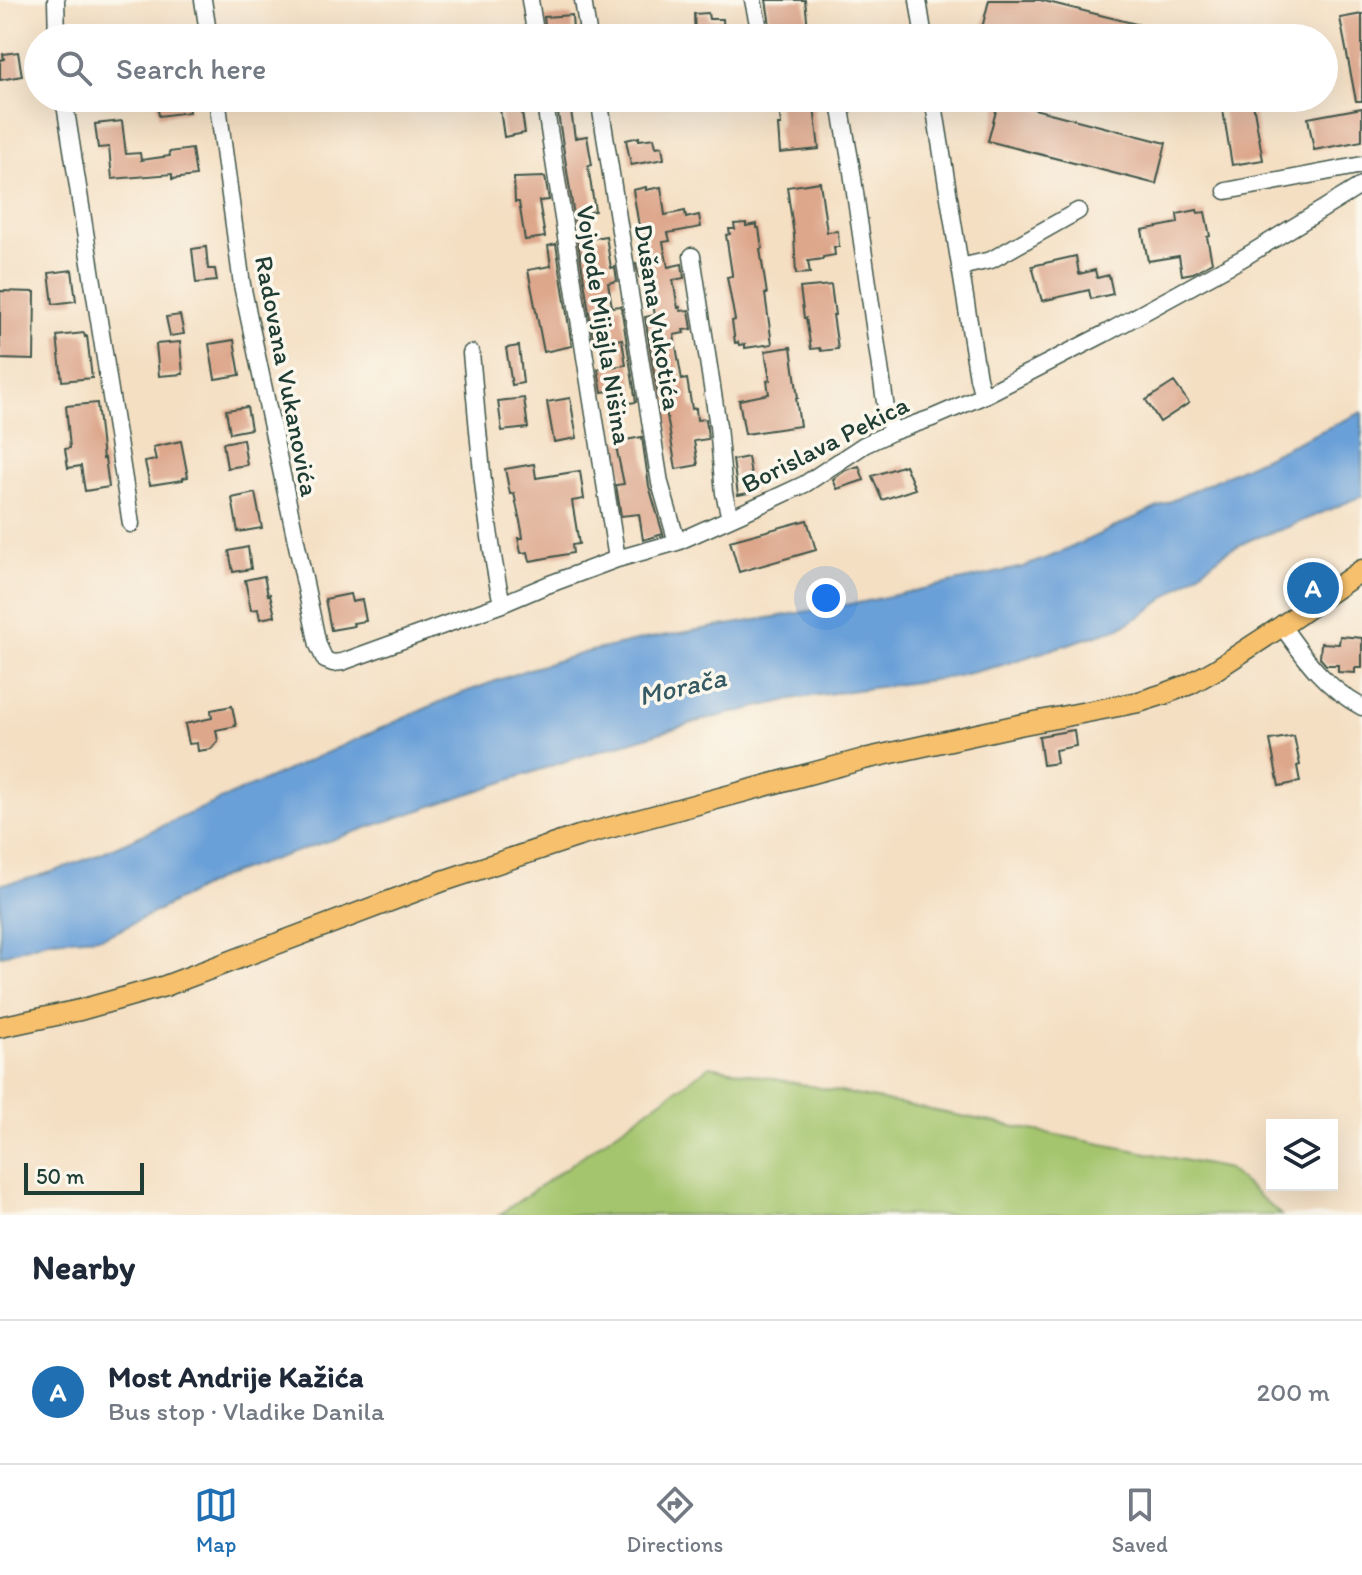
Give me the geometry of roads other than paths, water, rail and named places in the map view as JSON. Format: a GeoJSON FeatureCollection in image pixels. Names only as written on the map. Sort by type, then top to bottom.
{"type":"FeatureCollection","features":[{"type":"Feature","properties":{"kind":"main road"},"geometry":{"type":"LineString","coordinates":[[0,1027],[80,1010],[180,981],[443,881],[579,836],[864,759],[1155,697],[1206,676],[1362,570]]}},
{"type":"Feature","properties":{"kind":"street"},"geometry":{"type":"LineString","coordinates":[[56,0],[57,24]]}},
{"type":"Feature","properties":{"kind":"street"},"geometry":{"type":"LineString","coordinates":[[203,0],[207,24]]}},
{"type":"Feature","properties":{"kind":"street"},"geometry":{"type":"LineString","coordinates":[[530,0],[534,24]]}},
{"type":"Feature","properties":{"kind":"street"},"geometry":{"type":"LineString","coordinates":[[583,0],[587,24]]}},
{"type":"Feature","properties":{"kind":"street"},"geometry":{"type":"LineString","coordinates":[[753,0],[758,24]]}},
{"type":"Feature","properties":{"kind":"street"},"geometry":{"type":"LineString","coordinates":[[918,0],[922,24]]}},
{"type":"Feature","properties":{"kind":"street"},"geometry":{"type":"LineString","coordinates":[[66,112],[131,524]]}},
{"type":"Feature","properties":{"kind":"street","name":"Radovana Vukanovića"},"geometry":{"type":"LineString","coordinates":[[219,112],[242,285],[318,645],[325,660]]}},
{"type":"Feature","properties":{"kind":"street","name":"Vojvode Mijajla Nišina"},"geometry":{"type":"LineString","coordinates":[[546,112],[617,559]]}},
{"type":"Feature","properties":{"kind":"street","name":"Dušana Vukotića"},"geometry":{"type":"LineString","coordinates":[[601,112],[660,483],[677,542]]}},
{"type":"Feature","properties":{"kind":"street"},"geometry":{"type":"LineString","coordinates":[[842,112],[892,432]]}},
{"type":"Feature","properties":{"kind":"street"},"geometry":{"type":"LineString","coordinates":[[935,112],[983,396]]}},
{"type":"Feature","properties":{"kind":"street"},"geometry":{"type":"LineString","coordinates":[[1226,191],[1362,165]]}},
{"type":"Feature","properties":{"kind":"street","name":"Borislava Pekica"},"geometry":{"type":"LineString","coordinates":[[325,660],[342,662],[617,559],[677,542],[805,484],[864,445],[983,396],[1106,333],[1243,258],[1362,185]]}},
{"type":"Feature","properties":{"kind":"street"},"geometry":{"type":"LineString","coordinates":[[960,267],[991,260],[1078,211]]}},
{"type":"Feature","properties":{"kind":"street"},"geometry":{"type":"LineString","coordinates":[[692,256],[730,518]]}},
{"type":"Feature","properties":{"kind":"street"},"geometry":{"type":"LineString","coordinates":[[471,353],[487,521],[502,604]]}},
{"type":"Feature","properties":{"kind":"street"},"geometry":{"type":"LineString","coordinates":[[1282,626],[1321,678],[1339,694],[1362,707]]}},
{"type":"Feature","properties":{"kind":"water","name":"Morača"},"geometry":{"type":"Polygon","coordinates":[[[1362,412],[1362,496],[1227,551],[1144,614],[1119,628],[999,666],[953,677],[797,698],[703,720],[569,760],[224,876],[102,937],[50,940],[0,956],[0,884],[37,876],[97,855],[449,698],[587,652],[645,639],[863,602],[1023,567],[1362,412]]]}},
{"type":"Feature","properties":{"kind":"place","name":"Most Andrije Kažića"},"geometry":{"type":"Point","coordinates":[1313,588]}}]}
